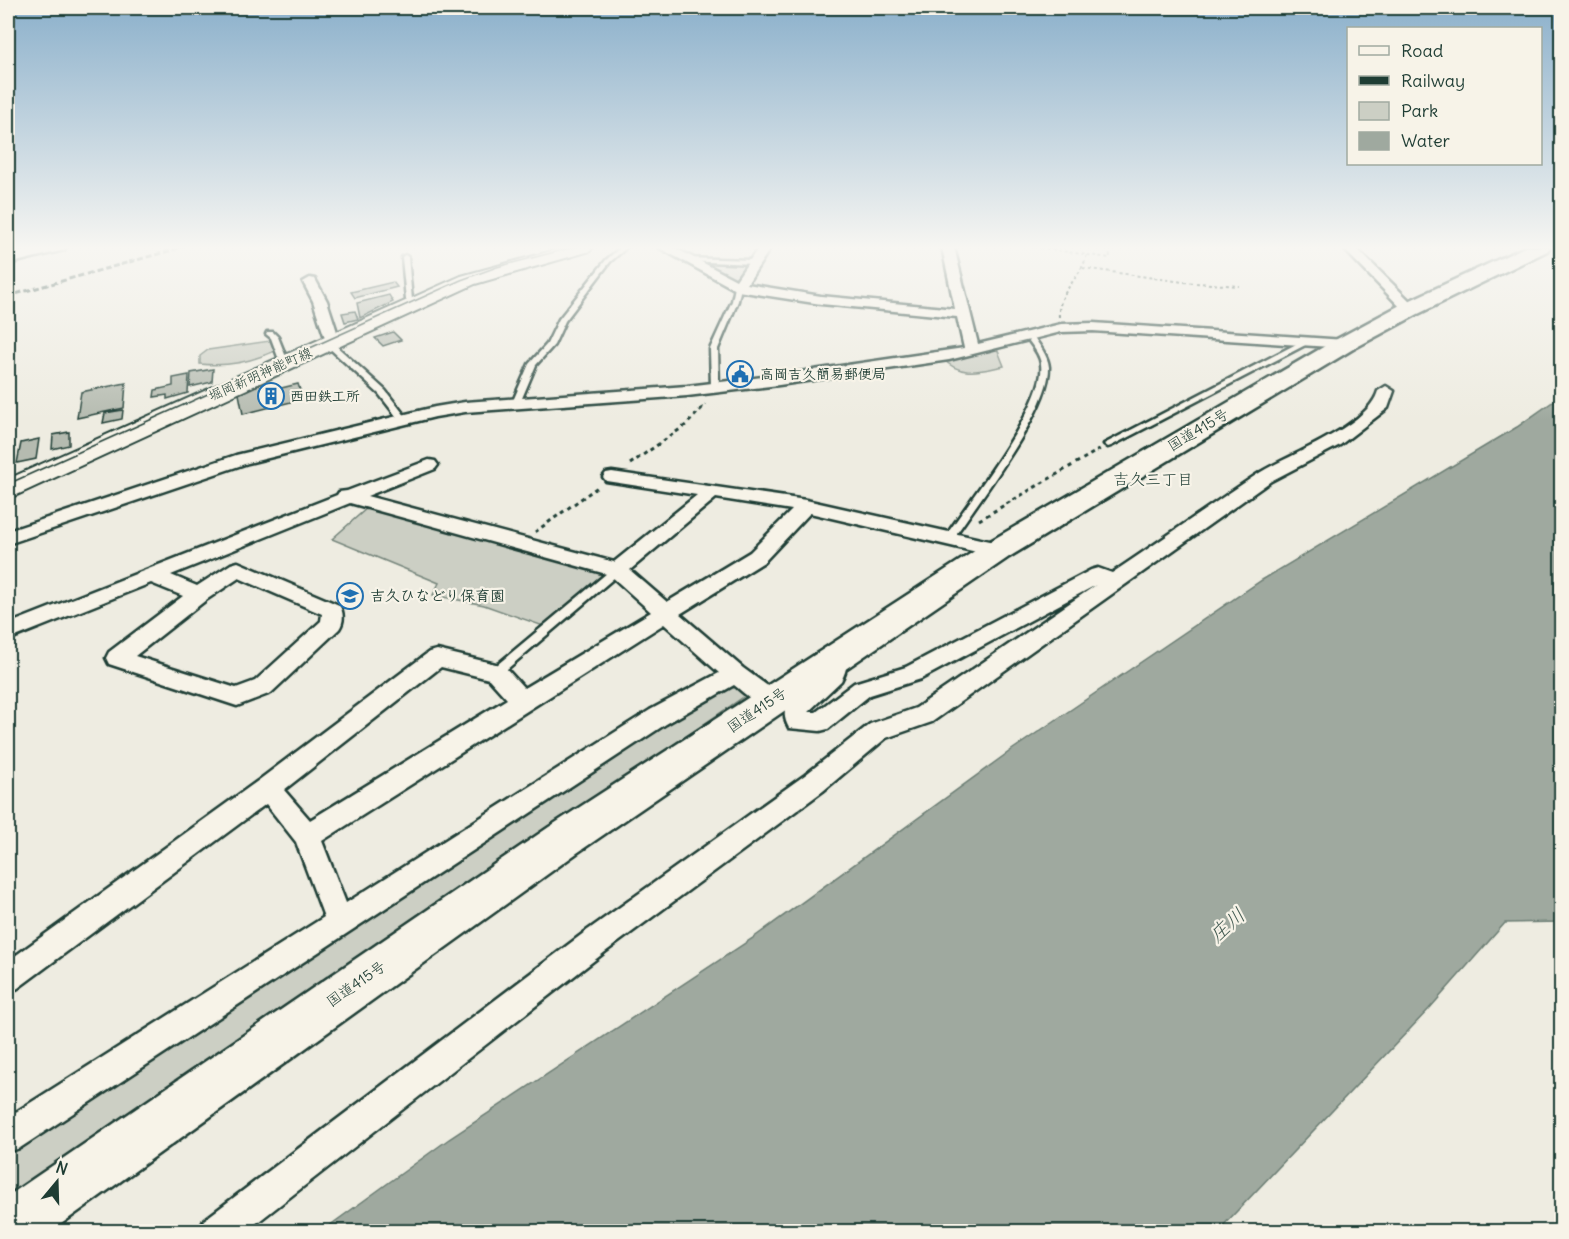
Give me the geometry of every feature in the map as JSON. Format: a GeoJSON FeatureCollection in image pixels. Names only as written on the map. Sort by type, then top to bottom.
{"type":"FeatureCollection","features":[{"type":"Feature","properties":{"kind":"highway","name":"国道415号"},"geometry":{"type":"LineString","coordinates":[[8,1228],[563,840],[836,656],[998,550],[1346,344],[1419,305]]}},
{"type":"Feature","properties":{"kind":"main road","name":"堀岡新明神能町線"},"geometry":{"type":"LineString","coordinates":[[8,489],[399,305]]}},
{"type":"Feature","properties":{"kind":"main road","name":"堀岡新明神能町線"},"geometry":{"type":"LineString","coordinates":[[8,480],[282,357],[410,305]]}},
{"type":"Feature","properties":{"kind":"street"},"geometry":{"type":"LineString","coordinates":[[321,305],[330,339]]}},
{"type":"Feature","properties":{"kind":"street"},"geometry":{"type":"LineString","coordinates":[[871,305],[965,314]]}},
{"type":"Feature","properties":{"kind":"street"},"geometry":{"type":"LineString","coordinates":[[962,305],[972,349]]}},
{"type":"Feature","properties":{"kind":"street"},"geometry":{"type":"LineString","coordinates":[[1406,305],[1410,309]]}},
{"type":"Feature","properties":{"kind":"street"},"geometry":{"type":"LineString","coordinates":[[8,538],[102,504],[242,459],[403,419],[465,407],[571,401],[715,387],[922,360],[1060,328],[1093,327],[1346,344]]}},
{"type":"Feature","properties":{"kind":"street"},"geometry":{"type":"LineString","coordinates":[[216,1232],[586,949],[814,783],[878,731],[924,715],[1265,477],[1334,441],[1382,405],[1386,391]]}},
{"type":"Feature","properties":{"kind":"street"},"geometry":{"type":"LineString","coordinates":[[8,632],[345,496],[429,465]]}},
{"type":"Feature","properties":{"kind":"street"},"geometry":{"type":"LineString","coordinates":[[612,477],[806,506],[950,537],[998,550]]}},
{"type":"Feature","properties":{"kind":"street"},"geometry":{"type":"LineString","coordinates":[[617,570],[712,492]]}},
{"type":"Feature","properties":{"kind":"street"},"geometry":{"type":"LineString","coordinates":[[345,496],[617,570],[735,674],[772,701]]}},
{"type":"Feature","properties":{"kind":"street"},"geometry":{"type":"LineString","coordinates":[[307,836],[757,557],[806,506]]}},
{"type":"Feature","properties":{"kind":"street"},"geometry":{"type":"LineString","coordinates":[[238,569],[332,610],[332,624],[263,687],[237,698],[117,658],[199,595],[238,569]]}},
{"type":"Feature","properties":{"kind":"street"},"geometry":{"type":"LineString","coordinates":[[151,575],[199,595]]}},
{"type":"Feature","properties":{"kind":"street"},"geometry":{"type":"LineString","coordinates":[[836,656],[833,675],[796,710],[797,721],[820,722],[862,689],[913,672],[1098,575],[1115,583]]}},
{"type":"Feature","properties":{"kind":"street"},"geometry":{"type":"LineString","coordinates":[[8,978],[268,788],[437,658],[496,672],[522,701]]}},
{"type":"Feature","properties":{"kind":"street"},"geometry":{"type":"LineString","coordinates":[[8,1136],[658,717],[735,674]]}},
{"type":"Feature","properties":{"kind":"street"},"geometry":{"type":"LineString","coordinates":[[268,788],[307,836],[339,921]]}},
{"type":"Feature","properties":{"kind":"lane"},"geometry":{"type":"LineString","coordinates":[[516,403],[533,364],[550,345],[561,321],[574,305]]}},
{"type":"Feature","properties":{"kind":"lane"},"geometry":{"type":"LineString","coordinates":[[715,387],[714,349],[733,305]]}},
{"type":"Feature","properties":{"kind":"lane"},"geometry":{"type":"LineString","coordinates":[[270,334],[274,337],[282,357]]}},
{"type":"Feature","properties":{"kind":"lane"},"geometry":{"type":"LineString","coordinates":[[950,537],[1022,429],[1045,384],[1045,364],[1029,336]]}},
{"type":"Feature","properties":{"kind":"lane"},"geometry":{"type":"LineString","coordinates":[[330,339],[382,392],[403,419]]}},
{"type":"Feature","properties":{"kind":"lane"},"geometry":{"type":"LineString","coordinates":[[1108,444],[1309,341]]}},
{"type":"Feature","properties":{"kind":"lane"},"geometry":{"type":"LineString","coordinates":[[496,672],[617,570]]}},
{"type":"Feature","properties":{"kind":"path"},"geometry":{"type":"LineString","coordinates":[[1060,305],[1060,328]]}},
{"type":"Feature","properties":{"kind":"path"},"geometry":{"type":"LineString","coordinates":[[950,537],[1108,444]]}},
{"type":"Feature","properties":{"kind":"green space"},"geometry":{"type":"Polygon","coordinates":[[[270,341],[275,351],[256,358],[229,364],[200,364],[200,356],[208,350],[270,341]]]}},
{"type":"Feature","properties":{"kind":"green space"},"geometry":{"type":"Polygon","coordinates":[[[996,346],[1004,366],[979,371],[964,371],[942,358],[996,346]]]}},
{"type":"Feature","properties":{"kind":"green space"},"geometry":{"type":"Polygon","coordinates":[[[376,500],[616,573],[546,627],[484,605],[433,595],[439,583],[332,539],[376,500]]]}},
{"type":"Feature","properties":{"kind":"green space"},"geometry":{"type":"Polygon","coordinates":[[[735,674],[755,689],[8,1205],[8,1145],[337,925],[735,674]]]}},
{"type":"Feature","properties":{"kind":"water","name":"庄川"},"geometry":{"type":"Polygon","coordinates":[[[1561,396],[1561,922],[1505,923],[1429,1009],[1218,1231],[322,1231],[449,1139],[753,938],[1013,749],[1262,580],[1517,427],[1561,396]]]}},
{"type":"Feature","properties":{"kind":"building"},"geometry":{"type":"Polygon","coordinates":[[[357,305],[387,305],[360,318],[357,305]]]}},
{"type":"Feature","properties":{"kind":"building"},"geometry":{"type":"Polygon","coordinates":[[[355,311],[358,319],[345,322],[342,313],[355,311]]]}},
{"type":"Feature","properties":{"kind":"building"},"geometry":{"type":"Polygon","coordinates":[[[393,332],[401,340],[383,346],[375,338],[393,332]]]}},
{"type":"Feature","properties":{"kind":"building"},"geometry":{"type":"Polygon","coordinates":[[[213,369],[212,382],[190,387],[191,373],[213,369]]]}},
{"type":"Feature","properties":{"kind":"building"},"geometry":{"type":"Polygon","coordinates":[[[189,375],[188,393],[167,399],[167,395],[154,397],[155,390],[173,386],[173,378],[189,375]]]}},
{"type":"Feature","properties":{"kind":"building","name":"西田鉄工所"},"geometry":{"type":"Polygon","coordinates":[[[260,378],[265,392],[298,384],[303,399],[243,414],[238,389],[260,378]]]}},
{"type":"Feature","properties":{"kind":"building"},"geometry":{"type":"Polygon","coordinates":[[[126,383],[124,408],[77,418],[81,392],[126,383]]]}},
{"type":"Feature","properties":{"kind":"building"},"geometry":{"type":"Polygon","coordinates":[[[123,410],[122,419],[103,423],[105,413],[123,410]]]}},
{"type":"Feature","properties":{"kind":"building"},"geometry":{"type":"Polygon","coordinates":[[[69,432],[69,445],[52,449],[53,435],[69,432]]]}},
{"type":"Feature","properties":{"kind":"building"},"geometry":{"type":"Polygon","coordinates":[[[39,439],[36,459],[17,463],[21,443],[39,439]]]}},
{"type":"Feature","properties":{"kind":"tram line"},"geometry":{"type":"LineString","coordinates":[[8,484],[406,305]]}},
{"type":"Feature","properties":{"kind":"place","name":"高岡吉久簡易郵便局"},"geometry":{"type":"Point","coordinates":[740,374]}},
{"type":"Feature","properties":{"kind":"place","name":"西田鉄工所"},"geometry":{"type":"Point","coordinates":[271,396]}},
{"type":"Feature","properties":{"kind":"place","name":"吉久ひなどり保育園"},"geometry":{"type":"Point","coordinates":[350,596]}},
{"type":"Feature","properties":{"kind":"district","name":"吉久三丁目"},"geometry":{"type":"Point","coordinates":[1153,479]}}]}
